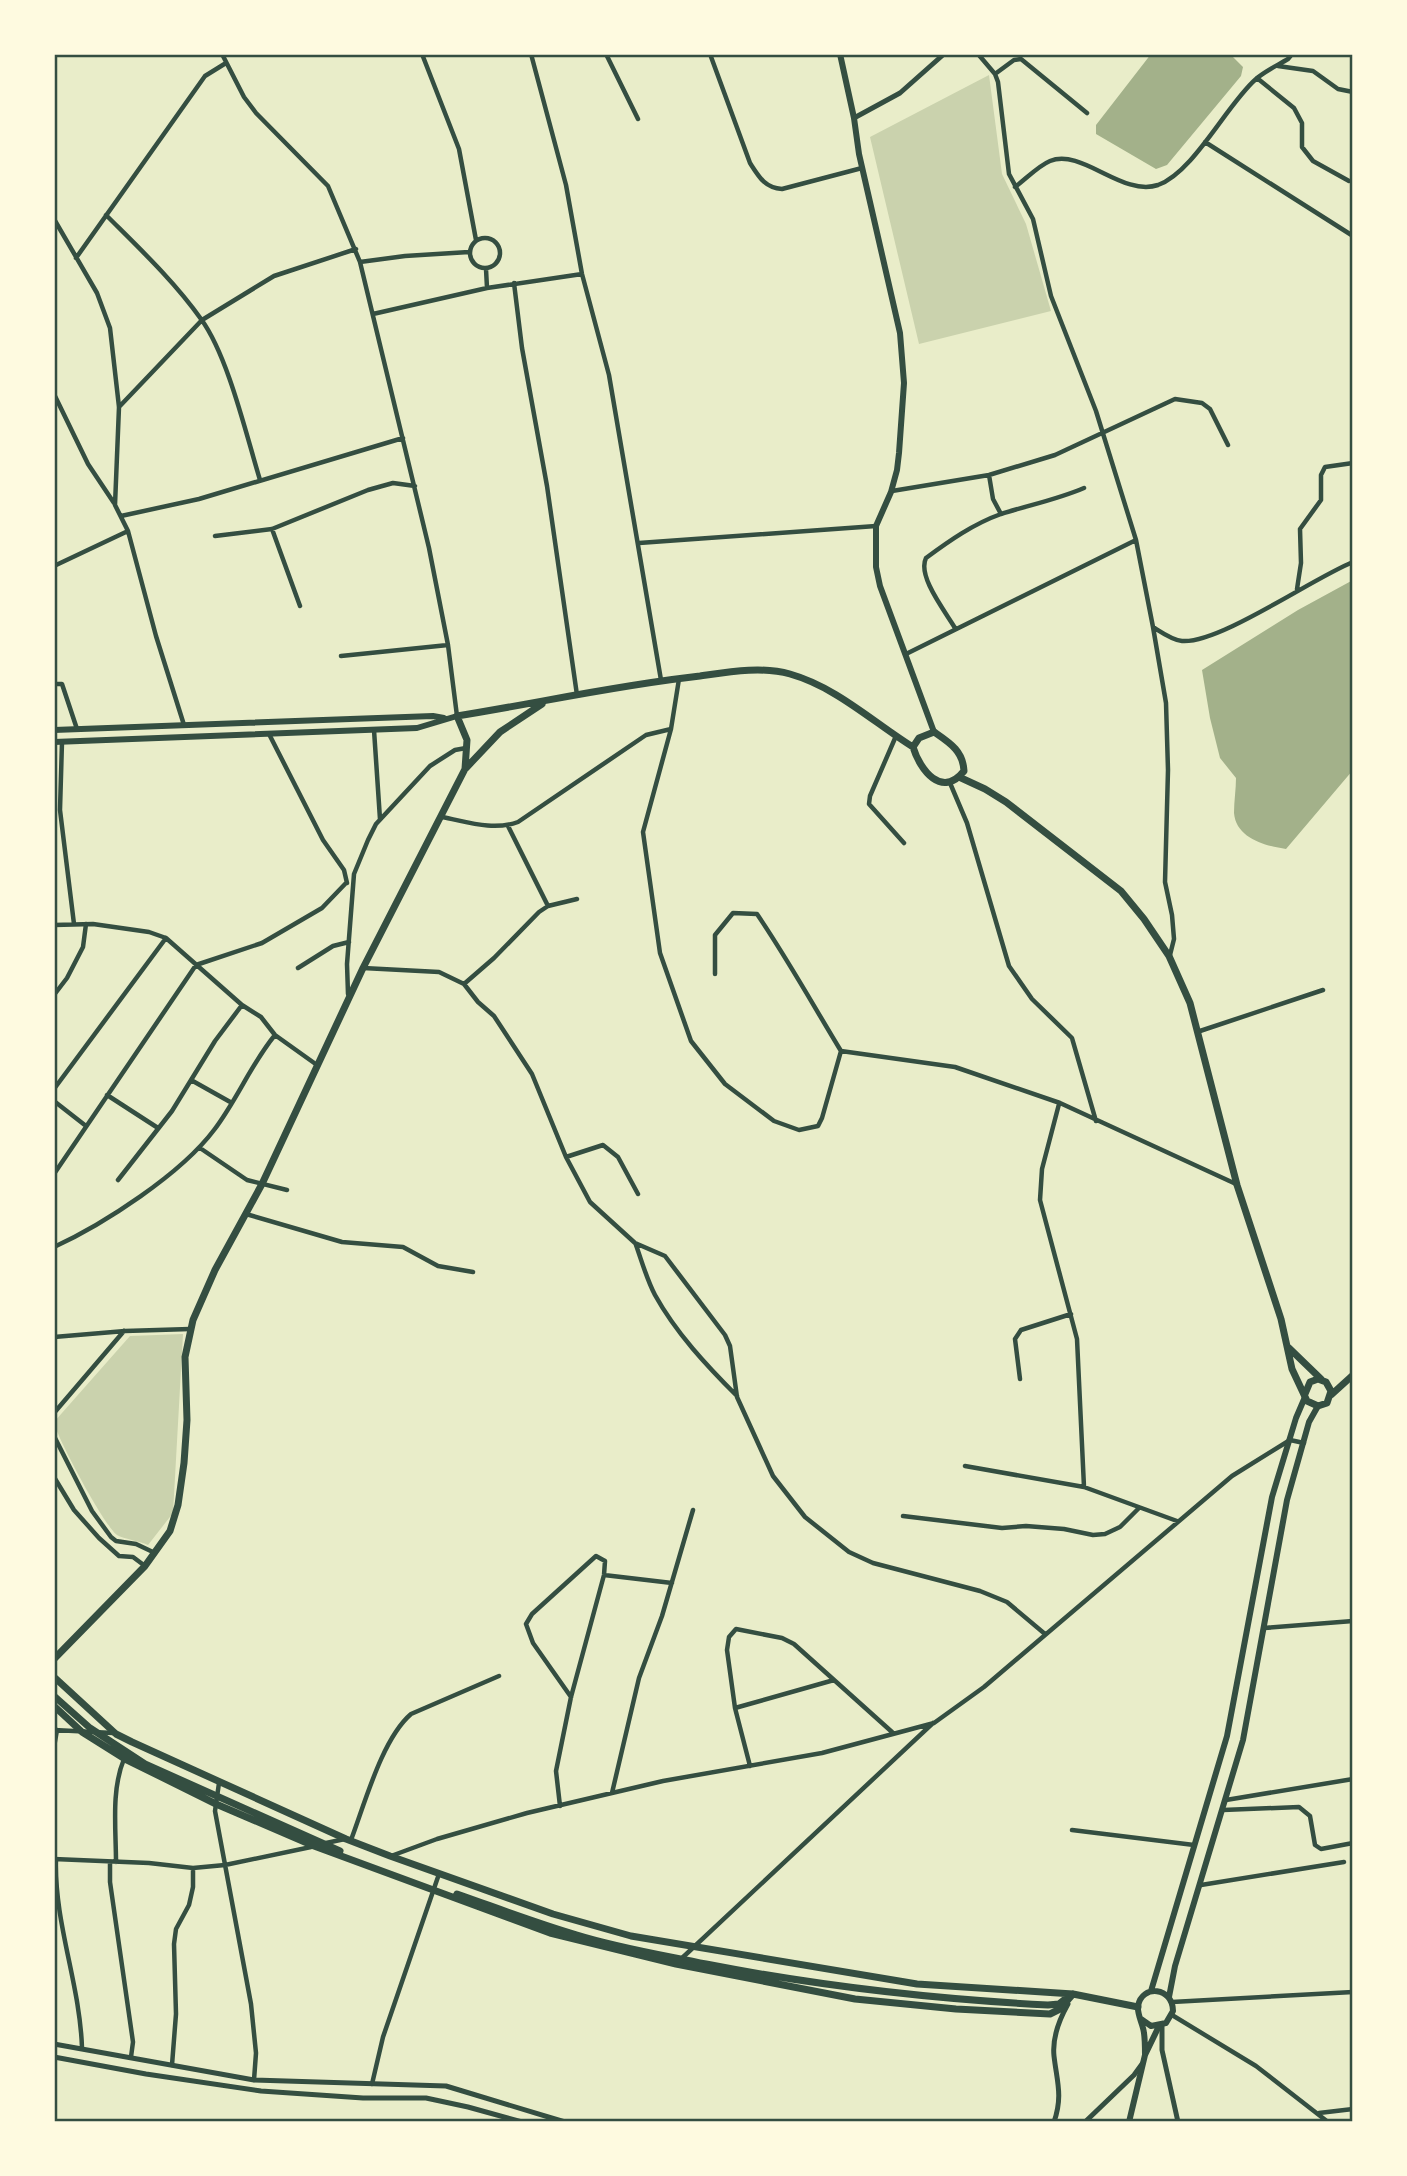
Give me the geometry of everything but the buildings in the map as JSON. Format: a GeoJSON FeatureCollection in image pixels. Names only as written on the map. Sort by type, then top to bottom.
{"type":"FeatureCollection","features":[{"type":"Feature","properties":{"kind":"main road"},"geometry":{"type":"LineString","coordinates":[[58,742],[417,728],[457,716],[661,680],[732,672],[771,671],[788,673],[830,691],[913,747],[917,758],[932,778],[950,783],[959,777],[964,771],[963,761],[953,745],[934,732],[880,586],[876,567],[876,526],[891,492],[897,470],[904,383],[900,333],[840,54]]}},
{"type":"Feature","properties":{"kind":"main road"},"geometry":{"type":"LineString","coordinates":[[54,1659],[145,1566],[170,1531],[178,1505],[186,1436],[185,1357],[190,1329],[203,1297],[262,1184],[363,968],[465,769],[500,732],[546,702]]}},
{"type":"Feature","properties":{"kind":"main road"},"geometry":{"type":"LineString","coordinates":[[54,730],[433,716],[444,719]]}},
{"type":"Feature","properties":{"kind":"main road"},"geometry":{"type":"LineString","coordinates":[[457,716],[467,740],[465,769]]}},
{"type":"Feature","properties":{"kind":"main road"},"geometry":{"type":"LineString","coordinates":[[913,747],[919,738],[934,732]]}},
{"type":"Feature","properties":{"kind":"main road"},"geometry":{"type":"LineString","coordinates":[[959,777],[1006,802],[1121,891],[1169,956],[1189,1003],[1237,1185],[1289,1348],[1292,1369],[1311,1404],[1318,1406],[1327,1403],[1331,1395],[1351,1376]]}},
{"type":"Feature","properties":{"kind":"main road"},"geometry":{"type":"LineString","coordinates":[[1289,1348],[1331,1388],[1331,1395]]}},
{"type":"Feature","properties":{"kind":"main road"},"geometry":{"type":"LineString","coordinates":[[1152,1991],[1227,1736],[1272,1497],[1296,1418],[1310,1382],[1351,1376]]}},
{"type":"Feature","properties":{"kind":"main road"},"geometry":{"type":"LineString","coordinates":[[1129,2122],[1144,2058],[1161,2026],[1172,2015],[1175,1966],[1244,1740],[1287,1500],[1309,1422],[1318,1406]]}},
{"type":"Feature","properties":{"kind":"main road"},"geometry":{"type":"LineString","coordinates":[[54,1677],[116,1734],[219,1783],[348,1840],[553,1914],[631,1936],[691,1948],[917,1984],[1073,1994],[1138,2007]]}},
{"type":"Feature","properties":{"kind":"main road"},"geometry":{"type":"LineString","coordinates":[[54,1696],[90,1728],[118,1747],[199,1790],[351,1855],[577,1935],[745,1972],[878,1992],[1048,2005],[1059,2004],[1073,1994]]}},
{"type":"Feature","properties":{"kind":"main road"},"geometry":{"type":"LineString","coordinates":[[54,1706],[82,1732],[125,1759],[216,1804],[314,1846],[550,1933],[676,1965],[855,1999],[956,2009],[1050,2014],[1060,2009],[1073,1994]]}},
{"type":"Feature","properties":{"kind":"main road"},"geometry":{"type":"LineString","coordinates":[[1144,2058],[1138,2007],[1142,1997],[1152,1991],[1161,1992],[1171,1999]]}},
{"type":"Feature","properties":{"kind":"main road"},"geometry":{"type":"LineString","coordinates":[[1141,2019],[1151,2026],[1161,2026]]}},
{"type":"Feature","properties":{"kind":"street"},"geometry":{"type":"LineString","coordinates":[[54,62],[55,54]]}},
{"type":"Feature","properties":{"kind":"street"},"geometry":{"type":"LineString","coordinates":[[222,54],[244,97],[256,113],[328,186],[356,249],[415,486],[448,645],[457,716]]}},
{"type":"Feature","properties":{"kind":"street"},"geometry":{"type":"LineString","coordinates":[[422,54],[459,149],[476,240],[469,252]]}},
{"type":"Feature","properties":{"kind":"street"},"geometry":{"type":"LineString","coordinates":[[531,54],[566,185],[582,274],[609,375],[661,680]]}},
{"type":"Feature","properties":{"kind":"street"},"geometry":{"type":"LineString","coordinates":[[606,54],[638,119]]}},
{"type":"Feature","properties":{"kind":"street"},"geometry":{"type":"LineString","coordinates":[[710,54],[750,163],[760,179],[771,189],[782,189],[863,168]]}},
{"type":"Feature","properties":{"kind":"street"},"geometry":{"type":"LineString","coordinates":[[854,118],[900,93],[944,54]]}},
{"type":"Feature","properties":{"kind":"street"},"geometry":{"type":"LineString","coordinates":[[978,54],[995,74],[998,82],[1009,174],[1033,219],[1051,296],[1096,411],[1136,540],[1166,703],[1168,770],[1165,882],[1174,939],[1169,956]]}},
{"type":"Feature","properties":{"kind":"street"},"geometry":{"type":"LineString","coordinates":[[1015,187],[1050,161],[1069,159],[1103,175],[1142,187],[1157,185],[1173,177],[1257,78],[1292,54]]}},
{"type":"Feature","properties":{"kind":"street"},"geometry":{"type":"LineString","coordinates":[[995,74],[1014,60],[1021,59],[1087,113]]}},
{"type":"Feature","properties":{"kind":"street"},"geometry":{"type":"LineString","coordinates":[[76,258],[205,76],[226,63]]}},
{"type":"Feature","properties":{"kind":"street"},"geometry":{"type":"LineString","coordinates":[[1277,66],[1313,71],[1338,89],[1353,92]]}},
{"type":"Feature","properties":{"kind":"street"},"geometry":{"type":"LineString","coordinates":[[1257,78],[1294,107],[1302,123],[1302,147],[1313,161],[1349,181]]}},
{"type":"Feature","properties":{"kind":"street"},"geometry":{"type":"LineString","coordinates":[[1205,142],[1353,236]]}},
{"type":"Feature","properties":{"kind":"street"},"geometry":{"type":"LineString","coordinates":[[106,215],[202,320],[223,362],[260,480]]}},
{"type":"Feature","properties":{"kind":"street"},"geometry":{"type":"LineString","coordinates":[[54,219],[97,293],[110,328],[119,407],[115,505]]}},
{"type":"Feature","properties":{"kind":"street"},"geometry":{"type":"LineString","coordinates":[[469,252],[474,264],[486,269],[499,260],[500,252],[492,239],[476,240]]}},
{"type":"Feature","properties":{"kind":"street"},"geometry":{"type":"LineString","coordinates":[[119,407],[202,320],[274,276],[356,249]]}},
{"type":"Feature","properties":{"kind":"street"},"geometry":{"type":"LineString","coordinates":[[360,262],[469,252]]}},
{"type":"Feature","properties":{"kind":"street"},"geometry":{"type":"LineString","coordinates":[[486,269],[487,288]]}},
{"type":"Feature","properties":{"kind":"street"},"geometry":{"type":"LineString","coordinates":[[373,313],[487,288],[582,274]]}},
{"type":"Feature","properties":{"kind":"street"},"geometry":{"type":"LineString","coordinates":[[514,283],[577,695]]}},
{"type":"Feature","properties":{"kind":"street"},"geometry":{"type":"LineString","coordinates":[[54,394],[88,464],[115,505],[128,531],[156,636],[184,725]]}},
{"type":"Feature","properties":{"kind":"street"},"geometry":{"type":"LineString","coordinates":[[891,492],[989,475],[1055,455],[1175,399],[1202,403],[1210,409],[1228,445]]}},
{"type":"Feature","properties":{"kind":"street"},"geometry":{"type":"LineString","coordinates":[[121,516],[199,499],[403,438]]}},
{"type":"Feature","properties":{"kind":"street"},"geometry":{"type":"LineString","coordinates":[[1297,590],[1301,563],[1300,529],[1321,500],[1321,475],[1325,467],[1353,463]]}},
{"type":"Feature","properties":{"kind":"street"},"geometry":{"type":"LineString","coordinates":[[989,475],[993,499],[1000,514]]}},
{"type":"Feature","properties":{"kind":"street"},"geometry":{"type":"LineString","coordinates":[[215,536],[272,529],[368,490],[393,483],[415,486]]}},
{"type":"Feature","properties":{"kind":"street"},"geometry":{"type":"LineString","coordinates":[[955,628],[925,576],[922,565],[926,558],[976,524],[1084,488]]}},
{"type":"Feature","properties":{"kind":"street"},"geometry":{"type":"LineString","coordinates":[[639,543],[876,526]]}},
{"type":"Feature","properties":{"kind":"street"},"geometry":{"type":"LineString","coordinates":[[272,529],[300,606]]}},
{"type":"Feature","properties":{"kind":"street"},"geometry":{"type":"LineString","coordinates":[[54,566],[128,531]]}},
{"type":"Feature","properties":{"kind":"street"},"geometry":{"type":"LineString","coordinates":[[906,654],[1136,540]]}},
{"type":"Feature","properties":{"kind":"street"},"geometry":{"type":"LineString","coordinates":[[1153,627],[1182,641],[1199,638],[1253,615],[1353,562]]}},
{"type":"Feature","properties":{"kind":"street"},"geometry":{"type":"LineString","coordinates":[[341,656],[448,645]]}},
{"type":"Feature","properties":{"kind":"street"},"geometry":{"type":"LineString","coordinates":[[680,678],[671,729],[643,832],[660,953],[691,1041],[725,1084],[774,1121],[799,1130],[818,1126],[841,1051],[799,983],[787,958],[757,914],[733,913],[715,935],[715,974]]}},
{"type":"Feature","properties":{"kind":"street"},"geometry":{"type":"LineString","coordinates":[[54,684],[62,684],[77,730]]}},
{"type":"Feature","properties":{"kind":"street"},"geometry":{"type":"LineString","coordinates":[[374,729],[380,820]]}},
{"type":"Feature","properties":{"kind":"street"},"geometry":{"type":"LineString","coordinates":[[442,817],[485,826],[508,826],[518,822],[646,735],[671,729]]}},
{"type":"Feature","properties":{"kind":"street"},"geometry":{"type":"LineString","coordinates":[[269,733],[323,840],[344,870],[346,883],[353,888]]}},
{"type":"Feature","properties":{"kind":"street"},"geometry":{"type":"LineString","coordinates":[[896,736],[869,804],[904,843]]}},
{"type":"Feature","properties":{"kind":"street"},"geometry":{"type":"LineString","coordinates":[[58,742],[60,810],[74,925]]}},
{"type":"Feature","properties":{"kind":"street"},"geometry":{"type":"LineString","coordinates":[[347,1002],[354,874],[360,857],[380,820],[421,779],[430,766],[455,750],[467,748]]}},
{"type":"Feature","properties":{"kind":"street"},"geometry":{"type":"LineString","coordinates":[[950,783],[983,872],[1009,966],[1032,999],[1072,1038],[1097,1122]]}},
{"type":"Feature","properties":{"kind":"street"},"geometry":{"type":"LineString","coordinates":[[508,826],[548,906]]}},
{"type":"Feature","properties":{"kind":"street"},"geometry":{"type":"LineString","coordinates":[[54,1174],[196,965],[262,943],[322,908],[346,883]]}},
{"type":"Feature","properties":{"kind":"street"},"geometry":{"type":"LineString","coordinates":[[464,984],[539,912],[548,906],[577,899]]}},
{"type":"Feature","properties":{"kind":"street"},"geometry":{"type":"LineString","coordinates":[[54,995],[67,978],[83,947],[86,924]]}},
{"type":"Feature","properties":{"kind":"street"},"geometry":{"type":"LineString","coordinates":[[54,925],[86,924],[149,932],[166,938],[242,1005],[261,1017],[275,1035],[317,1065]]}},
{"type":"Feature","properties":{"kind":"street"},"geometry":{"type":"LineString","coordinates":[[54,1089],[166,938]]}},
{"type":"Feature","properties":{"kind":"street"},"geometry":{"type":"LineString","coordinates":[[298,968],[333,946],[349,942]]}},
{"type":"Feature","properties":{"kind":"street"},"geometry":{"type":"LineString","coordinates":[[363,968],[439,972],[464,984],[494,1016],[532,1074],[566,1157],[590,1202],[635,1244],[665,1256],[726,1335],[737,1396],[773,1476],[805,1517],[849,1552],[873,1563],[980,1591],[1007,1602],[1045,1634]]}},
{"type":"Feature","properties":{"kind":"street"},"geometry":{"type":"LineString","coordinates":[[1196,1033],[1324,990]]}},
{"type":"Feature","properties":{"kind":"street"},"geometry":{"type":"LineString","coordinates":[[118,1180],[159,1128],[242,1005]]}},
{"type":"Feature","properties":{"kind":"street"},"geometry":{"type":"LineString","coordinates":[[54,1247],[108,1218],[200,1148],[232,1104],[260,1055],[275,1035]]}},
{"type":"Feature","properties":{"kind":"street"},"geometry":{"type":"LineString","coordinates":[[841,1051],[956,1067],[1059,1103],[1237,1185]]}},
{"type":"Feature","properties":{"kind":"street"},"geometry":{"type":"LineString","coordinates":[[191,1080],[232,1104]]}},
{"type":"Feature","properties":{"kind":"street"},"geometry":{"type":"LineString","coordinates":[[107,1095],[159,1128]]}},
{"type":"Feature","properties":{"kind":"street"},"geometry":{"type":"LineString","coordinates":[[54,1101],[86,1126]]}},
{"type":"Feature","properties":{"kind":"street"},"geometry":{"type":"LineString","coordinates":[[1059,1103],[1042,1169],[1040,1200],[1077,1339],[1084,1488]]}},
{"type":"Feature","properties":{"kind":"street"},"geometry":{"type":"LineString","coordinates":[[566,1157],[603,1145],[618,1157],[638,1194]]}},
{"type":"Feature","properties":{"kind":"street"},"geometry":{"type":"LineString","coordinates":[[200,1148],[247,1180],[287,1190]]}},
{"type":"Feature","properties":{"kind":"street"},"geometry":{"type":"LineString","coordinates":[[244,1214],[342,1242],[403,1247],[438,1266],[473,1272]]}},
{"type":"Feature","properties":{"kind":"street"},"geometry":{"type":"LineString","coordinates":[[635,1244],[662,1305],[708,1366],[737,1396]]}},
{"type":"Feature","properties":{"kind":"street"},"geometry":{"type":"LineString","coordinates":[[1020,1379],[1016,1339],[1021,1330],[1072,1314]]}},
{"type":"Feature","properties":{"kind":"street"},"geometry":{"type":"LineString","coordinates":[[54,1337],[190,1329]]}},
{"type":"Feature","properties":{"kind":"street"},"geometry":{"type":"LineString","coordinates":[[54,1413],[125,1331]]}},
{"type":"Feature","properties":{"kind":"street"},"geometry":{"type":"LineString","coordinates":[[54,1436],[92,1511],[111,1536],[116,1541],[136,1544],[155,1553]]}},
{"type":"Feature","properties":{"kind":"street"},"geometry":{"type":"LineString","coordinates":[[676,1965],[691,1948],[934,1723],[984,1687],[1177,1521],[1232,1476],[1290,1440],[1304,1443]]}},
{"type":"Feature","properties":{"kind":"street"},"geometry":{"type":"LineString","coordinates":[[965,1466],[1084,1488],[1177,1521]]}},
{"type":"Feature","properties":{"kind":"street"},"geometry":{"type":"LineString","coordinates":[[54,1477],[80,1519],[99,1538],[119,1556],[134,1557],[145,1566]]}},
{"type":"Feature","properties":{"kind":"street"},"geometry":{"type":"LineString","coordinates":[[903,1516],[1002,1528],[1026,1526],[1064,1529],[1093,1535],[1105,1534],[1120,1527],[1139,1508]]}},
{"type":"Feature","properties":{"kind":"street"},"geometry":{"type":"LineString","coordinates":[[612,1793],[639,1678],[672,1583],[693,1510]]}},
{"type":"Feature","properties":{"kind":"street"},"geometry":{"type":"LineString","coordinates":[[560,1806],[556,1771],[571,1697],[604,1575],[604,1561],[596,1556],[541,1606],[526,1624],[533,1643],[571,1697]]}},
{"type":"Feature","properties":{"kind":"street"},"geometry":{"type":"LineString","coordinates":[[604,1575],[672,1583]]}},
{"type":"Feature","properties":{"kind":"street"},"geometry":{"type":"LineString","coordinates":[[1264,1628],[1353,1621]]}},
{"type":"Feature","properties":{"kind":"street"},"geometry":{"type":"LineString","coordinates":[[750,1766],[735,1708],[727,1650],[729,1637],[736,1629],[794,1644],[892,1732]]}},
{"type":"Feature","properties":{"kind":"street"},"geometry":{"type":"LineString","coordinates":[[82,2048],[81,2017],[55,1884],[55,1859],[193,1868],[225,1865],[348,1840],[386,1749],[402,1722],[411,1714],[499,1676]]}},
{"type":"Feature","properties":{"kind":"street"},"geometry":{"type":"LineString","coordinates":[[735,1708],[834,1680]]}},
{"type":"Feature","properties":{"kind":"street"},"geometry":{"type":"LineString","coordinates":[[390,1856],[437,1839],[527,1813],[663,1781],[822,1753],[892,1732],[934,1723]]}},
{"type":"Feature","properties":{"kind":"street"},"geometry":{"type":"LineString","coordinates":[[54,1747],[56,1730],[116,1734]]}},
{"type":"Feature","properties":{"kind":"street"},"geometry":{"type":"LineString","coordinates":[[125,1759],[119,1771],[110,1882],[133,2042],[131,2057]]}},
{"type":"Feature","properties":{"kind":"street"},"geometry":{"type":"LineString","coordinates":[[1226,1800],[1353,1779]]}},
{"type":"Feature","properties":{"kind":"street"},"geometry":{"type":"LineString","coordinates":[[219,1783],[215,1811],[251,2004],[256,2053],[254,2080]]}},
{"type":"Feature","properties":{"kind":"street"},"geometry":{"type":"LineString","coordinates":[[1223,1810],[1299,1807],[1310,1816],[1315,1845],[1321,1849],[1353,1843]]}},
{"type":"Feature","properties":{"kind":"street"},"geometry":{"type":"LineString","coordinates":[[1072,1830],[1194,1844]]}},
{"type":"Feature","properties":{"kind":"street"},"geometry":{"type":"LineString","coordinates":[[1201,1885],[1344,1861]]}},
{"type":"Feature","properties":{"kind":"street"},"geometry":{"type":"LineString","coordinates":[[172,2065],[176,1990],[174,1944],[176,1929],[189,1905],[193,1868]]}},
{"type":"Feature","properties":{"kind":"street"},"geometry":{"type":"LineString","coordinates":[[372,2084],[383,2037],[439,1874]]}},
{"type":"Feature","properties":{"kind":"street"},"geometry":{"type":"LineString","coordinates":[[1171,1999],[1353,1992]]}},
{"type":"Feature","properties":{"kind":"street"},"geometry":{"type":"LineString","coordinates":[[1054,2122],[1060,2105],[1059,2081],[1053,2054],[1055,2036],[1058,2022],[1073,1994]]}},
{"type":"Feature","properties":{"kind":"street"},"geometry":{"type":"LineString","coordinates":[[1172,2015],[1256,2066],[1328,2122]]}},
{"type":"Feature","properties":{"kind":"street"},"geometry":{"type":"LineString","coordinates":[[1161,2026],[1162,2050],[1178,2122]]}},
{"type":"Feature","properties":{"kind":"street"},"geometry":{"type":"LineString","coordinates":[[54,2044],[254,2080],[446,2086],[565,2122]]}},
{"type":"Feature","properties":{"kind":"street"},"geometry":{"type":"LineString","coordinates":[[54,2057],[269,2092],[363,2098],[426,2098],[522,2122]]}},
{"type":"Feature","properties":{"kind":"street"},"geometry":{"type":"LineString","coordinates":[[1085,2122],[1134,2075],[1144,2058]]}},
{"type":"Feature","properties":{"kind":"street"},"geometry":{"type":"LineString","coordinates":[[1318,2113],[1353,2109]]}},
{"type":"Feature","properties":{"kind":"shaded area"},"geometry":{"type":"Polygon","coordinates":[[[1151,54],[1230,54],[1243,67],[1241,76],[1167,165],[1156,169],[1096,134],[1096,125],[1151,54]]]}},
{"type":"Feature","properties":{"kind":"shaded area"},"geometry":{"type":"Polygon","coordinates":[[[989,75],[1002,174],[1026,224],[1051,311],[919,344],[870,137],[989,75]]]}},
{"type":"Feature","properties":{"kind":"shaded area"},"geometry":{"type":"Polygon","coordinates":[[[1353,580],[1353,770],[1286,849],[1269,846],[1246,835],[1236,822],[1236,778],[1220,758],[1202,670],[1298,610],[1353,580]]]}},
{"type":"Feature","properties":{"kind":"shaded area"},"geometry":{"type":"Polygon","coordinates":[[[183,1334],[173,1513],[148,1545],[117,1535],[111,1528],[82,1481],[54,1422],[130,1336],[183,1334]]]}}]}
